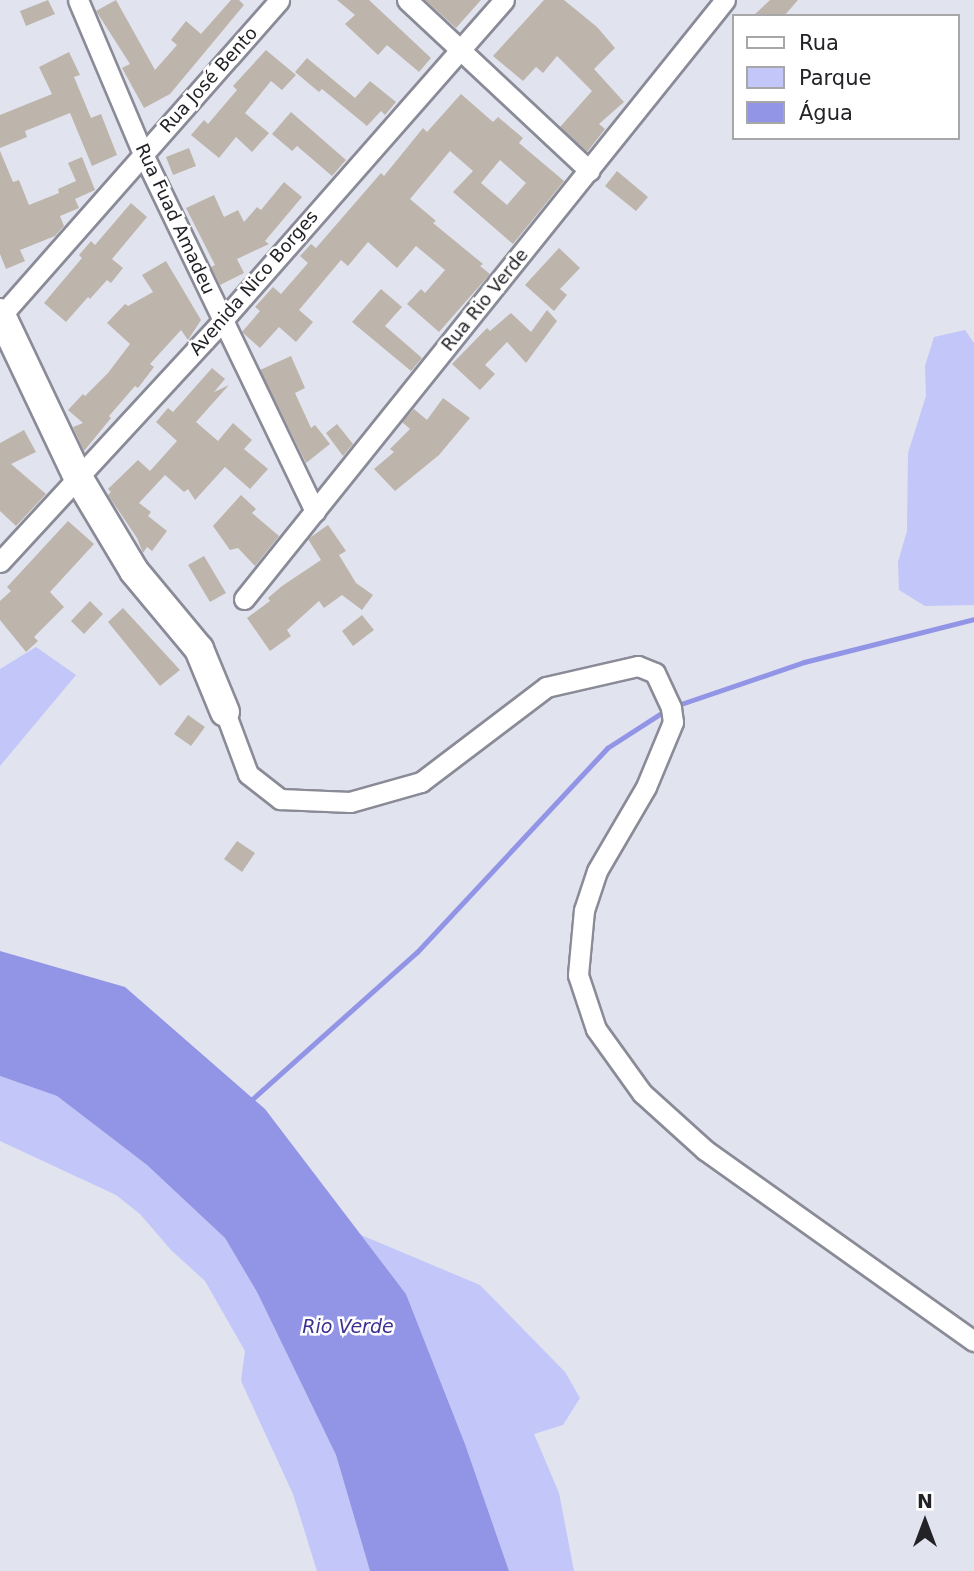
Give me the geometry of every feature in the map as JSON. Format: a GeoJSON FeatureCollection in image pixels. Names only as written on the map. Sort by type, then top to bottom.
{"type":"FeatureCollection","features":[{"type":"Feature","properties":{"kind":"street","name":"Rua Fuad Amadeu"},"geometry":{"type":"LineString","coordinates":[[78,0],[144,153],[314,512]]}},
{"type":"Feature","properties":{"kind":"street","name":"Rua José Bento"},"geometry":{"type":"LineString","coordinates":[[0,315],[279,0]]}},
{"type":"Feature","properties":{"kind":"street"},"geometry":{"type":"LineString","coordinates":[[407,0],[590,171]]}},
{"type":"Feature","properties":{"kind":"street","name":"Avenida Nico Borges"},"geometry":{"type":"LineString","coordinates":[[0,562],[222,321],[504,0]]}},
{"type":"Feature","properties":{"kind":"street","name":"Rua Rio Verde"},"geometry":{"type":"LineString","coordinates":[[244,599],[725,0]]}},
{"type":"Feature","properties":{"kind":"street"},"geometry":{"type":"LineString","coordinates":[[0,315],[79,479],[134,571],[199,649],[248,774],[279,799],[350,802],[421,782],[546,687],[638,666],[655,673],[673,722],[646,787],[597,871],[584,910],[578,975],[596,1029],[642,1093],[705,1150],[974,1340]]}},
{"type":"Feature","properties":{"kind":"green space"},"geometry":{"type":"Polygon","coordinates":[[[965,330],[974,343],[974,605],[925,606],[899,590],[898,562],[907,531],[908,453],[926,396],[925,366],[934,337],[965,330]]]}},
{"type":"Feature","properties":{"kind":"green space"},"geometry":{"type":"Polygon","coordinates":[[[36,647],[76,675],[0,766],[0,669],[36,647]]]}},
{"type":"Feature","properties":{"kind":"green space"},"geometry":{"type":"Polygon","coordinates":[[[0,1076],[57,1096],[147,1165],[225,1238],[257,1292],[336,1455],[370,1571],[317,1571],[293,1494],[241,1381],[245,1351],[205,1281],[171,1250],[140,1214],[116,1195],[0,1141],[0,1076]]]}},
{"type":"Feature","properties":{"kind":"green space"},"geometry":{"type":"Polygon","coordinates":[[[361,1235],[480,1285],[565,1372],[580,1398],[563,1425],[534,1434],[559,1493],[574,1571],[509,1571],[465,1444],[406,1294],[361,1235]]]}},
{"type":"Feature","properties":{"kind":"water","name":"Rio Verde"},"geometry":{"type":"Polygon","coordinates":[[[0,951],[125,987],[265,1109],[406,1294],[465,1444],[509,1571],[370,1571],[336,1455],[257,1292],[225,1238],[147,1165],[57,1096],[0,1076],[0,951]]]}},
{"type":"Feature","properties":{"kind":"building"},"geometry":{"type":"Polygon","coordinates":[[[48,0],[55,14],[26,26],[20,11],[48,0]]]}},
{"type":"Feature","properties":{"kind":"building"},"geometry":{"type":"Polygon","coordinates":[[[116,0],[155,70],[177,45],[171,40],[186,21],[201,34],[231,0],[239,0],[244,5],[170,94],[144,108],[122,68],[130,64],[96,11],[116,0]]]}},
{"type":"Feature","properties":{"kind":"building"},"geometry":{"type":"Polygon","coordinates":[[[337,0],[369,0],[431,58],[419,72],[387,45],[378,55],[345,24],[355,15],[337,0]]]}},
{"type":"Feature","properties":{"kind":"building"},"geometry":{"type":"Polygon","coordinates":[[[425,0],[481,0],[456,28],[425,0]]]}},
{"type":"Feature","properties":{"kind":"building"},"geometry":{"type":"Polygon","coordinates":[[[544,0],[564,0],[597,27],[615,48],[594,69],[624,102],[599,124],[605,129],[587,152],[560,127],[592,91],[557,56],[543,73],[536,67],[523,81],[493,56],[544,0]]]}},
{"type":"Feature","properties":{"kind":"building"},"geometry":{"type":"Polygon","coordinates":[[[770,0],[798,0],[786,14],[755,14],[770,0]]]}},
{"type":"Feature","properties":{"kind":"building"},"geometry":{"type":"Polygon","coordinates":[[[266,50],[296,75],[282,90],[271,81],[245,113],[269,133],[252,152],[236,137],[219,158],[191,135],[204,120],[208,124],[237,90],[233,86],[266,50]]]}},
{"type":"Feature","properties":{"kind":"building"},"geometry":{"type":"Polygon","coordinates":[[[69,52],[80,75],[74,77],[91,118],[101,114],[117,155],[92,166],[70,113],[25,131],[27,137],[0,148],[0,115],[52,94],[39,67],[69,52]]]}},
{"type":"Feature","properties":{"kind":"building"},"geometry":{"type":"Polygon","coordinates":[[[307,58],[355,98],[370,81],[396,102],[385,115],[381,111],[367,126],[322,89],[319,92],[295,72],[307,58]]]}},
{"type":"Feature","properties":{"kind":"building"},"geometry":{"type":"Polygon","coordinates":[[[461,94],[493,122],[498,117],[523,138],[519,143],[564,181],[513,244],[453,192],[473,171],[450,151],[410,199],[436,221],[433,223],[483,264],[480,266],[490,274],[439,332],[407,304],[421,289],[425,293],[445,270],[416,246],[397,268],[368,242],[348,266],[341,260],[299,310],[313,322],[296,342],[279,327],[260,348],[242,332],[260,311],[255,307],[273,287],[281,294],[308,263],[300,256],[311,244],[316,248],[381,173],[384,176],[423,128],[427,132],[461,94]],[[500,160],[481,183],[507,205],[526,183],[500,160]]]}},
{"type":"Feature","properties":{"kind":"building"},"geometry":{"type":"Polygon","coordinates":[[[291,112],[346,160],[332,176],[297,146],[292,151],[272,134],[291,112]]]}},
{"type":"Feature","properties":{"kind":"building"},"geometry":{"type":"Polygon","coordinates":[[[189,148],[196,166],[173,175],[166,157],[189,148]]]}},
{"type":"Feature","properties":{"kind":"building"},"geometry":{"type":"Polygon","coordinates":[[[0,151],[13,182],[19,180],[29,205],[59,193],[58,189],[76,181],[68,163],[82,157],[95,190],[75,199],[79,208],[60,216],[64,226],[55,236],[20,250],[25,261],[6,269],[0,254],[0,151]]]}},
{"type":"Feature","properties":{"kind":"building"},"geometry":{"type":"Polygon","coordinates":[[[617,171],[648,197],[636,211],[605,186],[617,171]]]}},
{"type":"Feature","properties":{"kind":"building"},"geometry":{"type":"Polygon","coordinates":[[[284,182],[302,197],[265,241],[269,244],[237,259],[244,273],[220,285],[211,267],[215,265],[186,208],[214,195],[224,217],[238,210],[244,222],[257,207],[261,210],[284,182]]]}},
{"type":"Feature","properties":{"kind":"building"},"geometry":{"type":"Polygon","coordinates":[[[131,203],[147,217],[112,259],[123,268],[111,283],[107,280],[90,299],[88,297],[66,322],[44,303],[82,258],[79,255],[91,241],[95,245],[131,203]]]}},
{"type":"Feature","properties":{"kind":"building"},"geometry":{"type":"Polygon","coordinates":[[[559,248],[580,268],[560,289],[567,295],[554,311],[525,285],[559,248]]]}},
{"type":"Feature","properties":{"kind":"building"},"geometry":{"type":"Polygon","coordinates":[[[166,261],[201,320],[188,340],[181,330],[150,364],[154,367],[138,388],[135,386],[109,416],[111,418],[84,451],[73,427],[83,423],[68,410],[108,373],[130,344],[107,323],[125,304],[128,306],[153,292],[142,275],[166,261]]]}},
{"type":"Feature","properties":{"kind":"building"},"geometry":{"type":"Polygon","coordinates":[[[381,289],[402,307],[385,326],[422,358],[411,371],[352,322],[381,289]]]}},
{"type":"Feature","properties":{"kind":"building"},"geometry":{"type":"Polygon","coordinates":[[[547,310],[557,321],[526,363],[507,342],[485,365],[495,374],[480,390],[452,364],[487,328],[490,331],[511,313],[531,332],[547,310]]]}},
{"type":"Feature","properties":{"kind":"building"},"geometry":{"type":"Polygon","coordinates":[[[291,356],[305,388],[295,393],[311,428],[315,425],[330,444],[306,463],[260,370],[291,356]]]}},
{"type":"Feature","properties":{"kind":"building"},"geometry":{"type":"Polygon","coordinates":[[[212,368],[225,379],[214,392],[229,385],[196,422],[218,441],[233,423],[252,440],[244,449],[268,469],[250,489],[225,467],[195,500],[188,489],[184,492],[165,475],[139,503],[151,512],[148,516],[167,531],[152,551],[147,547],[143,553],[137,538],[108,495],[111,492],[108,489],[138,460],[150,471],[177,441],[156,422],[168,408],[173,412],[212,368]]]}},
{"type":"Feature","properties":{"kind":"building"},"geometry":{"type":"Polygon","coordinates":[[[443,398],[470,418],[439,455],[395,491],[374,469],[394,452],[390,449],[410,429],[402,422],[414,409],[427,420],[443,398]]]}},
{"type":"Feature","properties":{"kind":"building"},"geometry":{"type":"Polygon","coordinates":[[[337,424],[353,444],[343,456],[326,433],[337,424]]]}},
{"type":"Feature","properties":{"kind":"building"},"geometry":{"type":"Polygon","coordinates":[[[24,430],[36,452],[11,464],[46,494],[16,526],[0,511],[0,443],[24,430]]]}},
{"type":"Feature","properties":{"kind":"building"},"geometry":{"type":"Polygon","coordinates":[[[241,495],[256,509],[252,513],[279,536],[255,566],[238,548],[230,550],[213,526],[241,495]]]}},
{"type":"Feature","properties":{"kind":"building"},"geometry":{"type":"Polygon","coordinates":[[[68,521],[94,544],[50,592],[64,607],[34,637],[38,641],[26,652],[0,620],[0,601],[11,591],[7,587],[68,521]]]}},
{"type":"Feature","properties":{"kind":"building"},"geometry":{"type":"Polygon","coordinates":[[[328,525],[346,551],[339,555],[356,583],[373,595],[362,610],[342,595],[324,608],[319,601],[287,630],[291,636],[270,651],[247,618],[270,601],[268,598],[282,586],[321,560],[308,539],[328,525]]]}},
{"type":"Feature","properties":{"kind":"building"},"geometry":{"type":"Polygon","coordinates":[[[204,556],[226,593],[210,602],[188,565],[204,556]]]}},
{"type":"Feature","properties":{"kind":"building"},"geometry":{"type":"Polygon","coordinates":[[[90,601],[103,614],[84,634],[71,621],[90,601]]]}},
{"type":"Feature","properties":{"kind":"building"},"geometry":{"type":"Polygon","coordinates":[[[123,608],[180,670],[160,686],[108,622],[123,608]]]}},
{"type":"Feature","properties":{"kind":"building"},"geometry":{"type":"Polygon","coordinates":[[[362,615],[374,630],[353,646],[342,631],[362,615]]]}},
{"type":"Feature","properties":{"kind":"building"},"geometry":{"type":"Polygon","coordinates":[[[188,715],[205,727],[191,746],[174,734],[188,715]]]}},
{"type":"Feature","properties":{"kind":"building"},"geometry":{"type":"Polygon","coordinates":[[[237,841],[255,853],[242,872],[224,859],[237,841]]]}},
{"type":"Feature","properties":{"kind":"waterway"},"geometry":{"type":"LineString","coordinates":[[675,706],[804,662],[974,619]]}},
{"type":"Feature","properties":{"kind":"waterway"},"geometry":{"type":"LineString","coordinates":[[249,1102],[417,952],[607,748],[666,710]]}}]}
